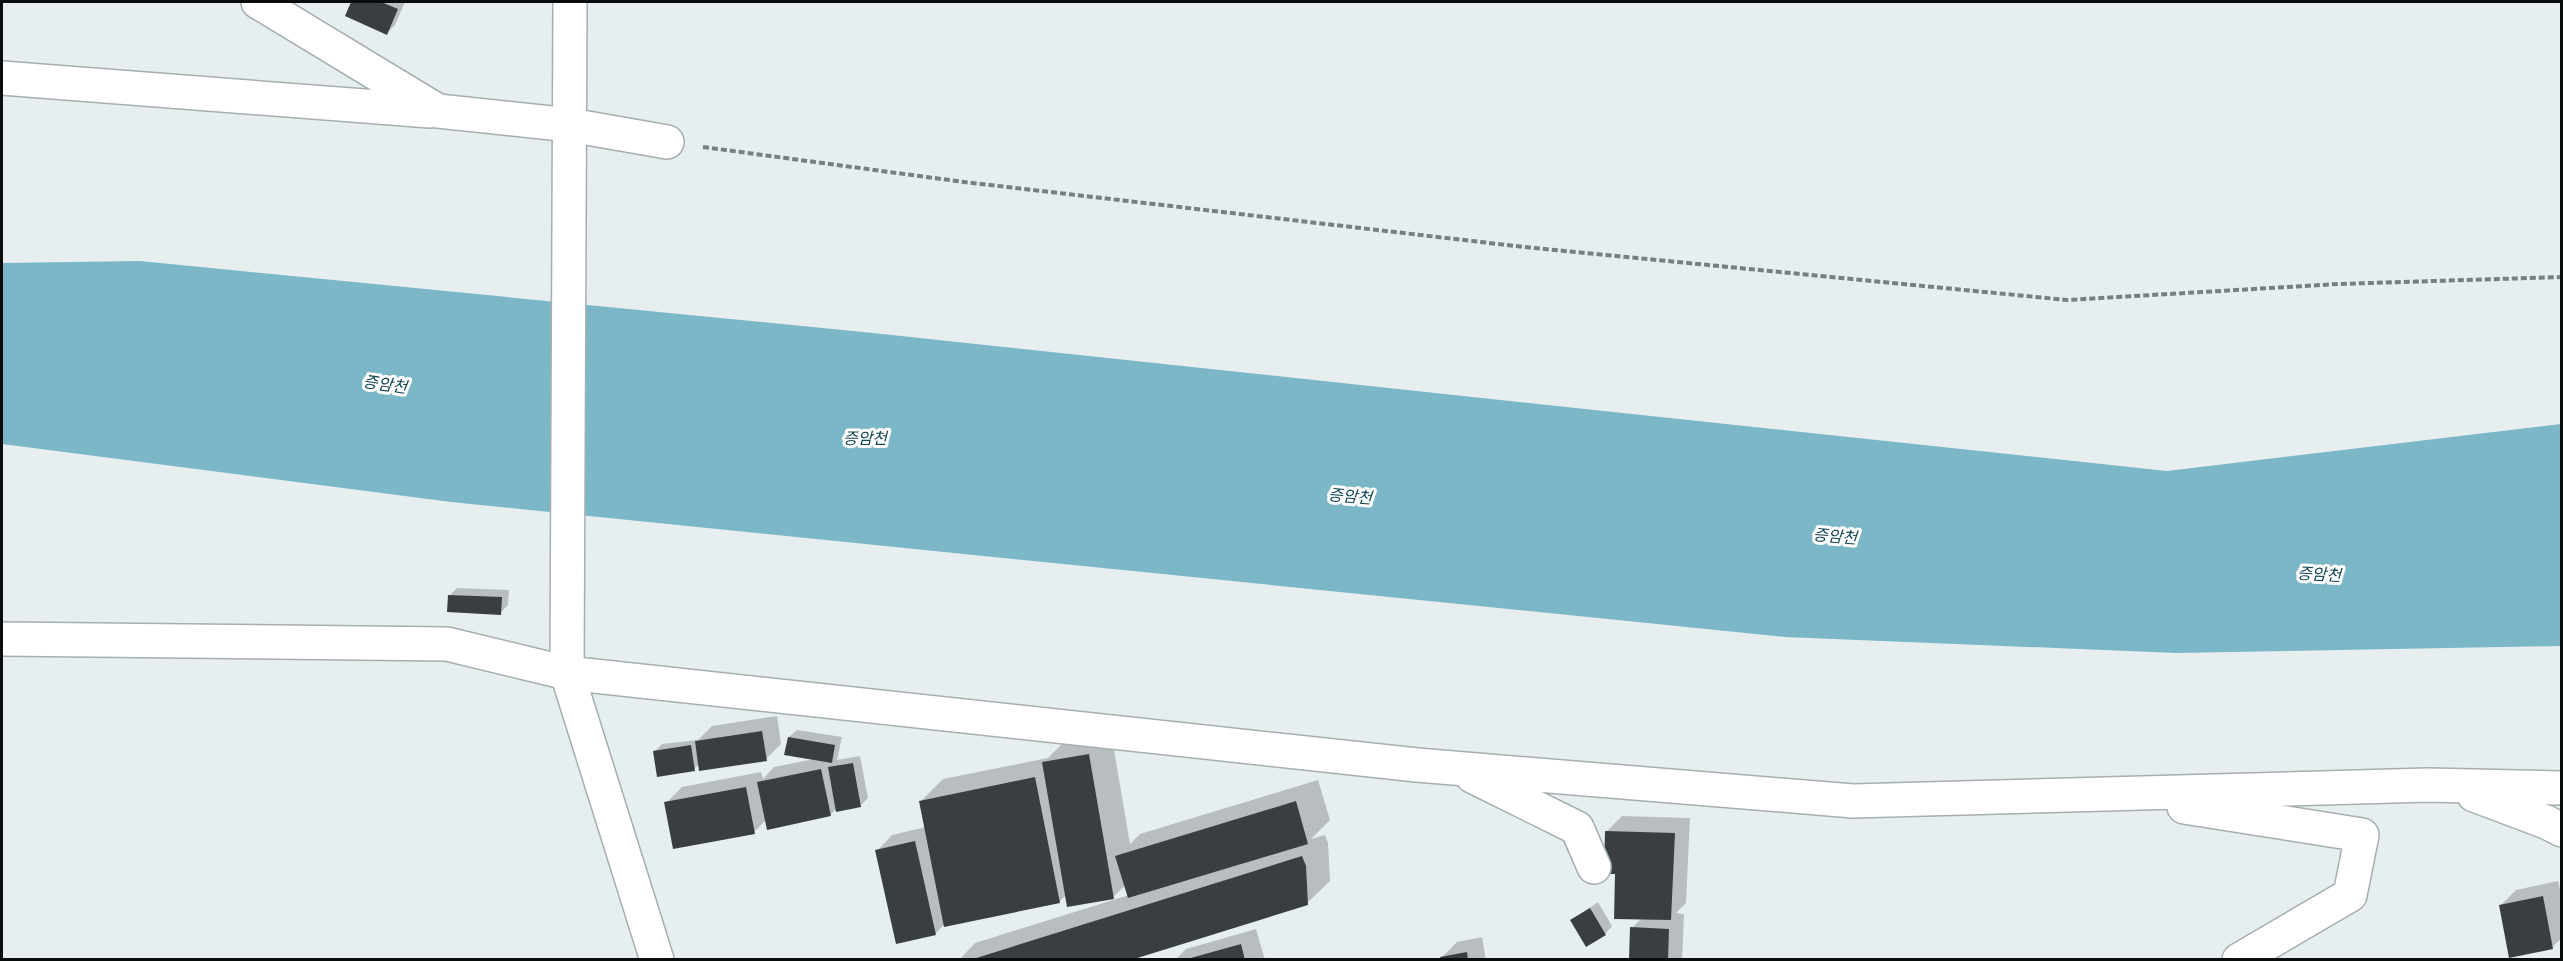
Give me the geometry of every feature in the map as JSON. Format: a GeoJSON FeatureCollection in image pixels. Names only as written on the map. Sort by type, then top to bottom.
{"type":"FeatureCollection","features":[{"type":"Feature","properties":{"kind":"street"},"geometry":{"type":"LineString","coordinates":[[258,2],[438,111]]}},
{"type":"Feature","properties":{"kind":"street"},"geometry":{"type":"LineString","coordinates":[[570,2],[568,658],[657,960]]}},
{"type":"Feature","properties":{"kind":"street"},"geometry":{"type":"LineString","coordinates":[[2,78],[438,111],[570,137],[667,142]]}},
{"type":"Feature","properties":{"kind":"street"},"geometry":{"type":"LineString","coordinates":[[2,639],[447,644],[1454,767],[1853,801],[2450,786],[2562,788]]}},
{"type":"Feature","properties":{"kind":"street"},"geometry":{"type":"LineString","coordinates":[[1454,767],[1577,828],[1594,867]]}},
{"type":"Feature","properties":{"kind":"street"},"geometry":{"type":"LineString","coordinates":[[2450,786],[2562,830]]}},
{"type":"Feature","properties":{"kind":"street"},"geometry":{"type":"LineString","coordinates":[[2102,794],[2362,835],[2350,895],[2239,960]]}},
{"type":"Feature","properties":{"kind":"path"},"geometry":{"type":"LineString","coordinates":[[667,142],[976,183],[1524,248],[2067,300],[2338,284],[2562,277]]}},
{"type":"Feature","properties":{"kind":"water","name":"증암천"},"geometry":{"type":"Polygon","coordinates":[[[140,261],[873,333],[2167,471],[2561,424],[2561,646],[2176,653],[1785,637],[451,502],[2,444],[2,263],[140,261]]]}},
{"type":"Feature","properties":{"kind":"building"},"geometry":{"type":"Polygon","coordinates":[[[351,2],[381,2],[398,9],[387,35],[345,16],[351,2]]]}},
{"type":"Feature","properties":{"kind":"building"},"geometry":{"type":"Polygon","coordinates":[[[448,595],[502,597],[501,615],[447,612],[448,595]]]}},
{"type":"Feature","properties":{"kind":"building"},"geometry":{"type":"Polygon","coordinates":[[[762,731],[767,761],[699,771],[695,741],[762,731]]]}},
{"type":"Feature","properties":{"kind":"building"},"geometry":{"type":"Polygon","coordinates":[[[788,737],[835,745],[832,763],[784,755],[788,737]]]}},
{"type":"Feature","properties":{"kind":"building"},"geometry":{"type":"Polygon","coordinates":[[[691,745],[695,771],[657,777],[653,751],[691,745]]]}},
{"type":"Feature","properties":{"kind":"building"},"geometry":{"type":"Polygon","coordinates":[[[1089,754],[1114,899],[1067,907],[1042,762],[1089,754]]]}},
{"type":"Feature","properties":{"kind":"building"},"geometry":{"type":"Polygon","coordinates":[[[853,763],[861,807],[836,812],[828,767],[853,763]]]}},
{"type":"Feature","properties":{"kind":"building"},"geometry":{"type":"Polygon","coordinates":[[[821,769],[831,816],[767,830],[757,782],[821,769]]]}},
{"type":"Feature","properties":{"kind":"building"},"geometry":{"type":"Polygon","coordinates":[[[1035,777],[1060,903],[944,927],[919,801],[1035,777]]]}},
{"type":"Feature","properties":{"kind":"building"},"geometry":{"type":"Polygon","coordinates":[[[746,787],[755,834],[673,849],[664,802],[746,787]]]}},
{"type":"Feature","properties":{"kind":"building"},"geometry":{"type":"Polygon","coordinates":[[[1296,801],[1308,844],[1128,898],[1115,856],[1296,801]]]}},
{"type":"Feature","properties":{"kind":"building"},"geometry":{"type":"Polygon","coordinates":[[[1605,831],[1675,833],[1671,920],[1614,919],[1615,874],[1604,874],[1605,831]]]}},
{"type":"Feature","properties":{"kind":"building"},"geometry":{"type":"Polygon","coordinates":[[[915,841],[936,935],[896,944],[875,850],[915,841]]]}},
{"type":"Feature","properties":{"kind":"building"},"geometry":{"type":"Polygon","coordinates":[[[1302,856],[1306,866],[1308,905],[1131,960],[970,960],[1302,856]]]}},
{"type":"Feature","properties":{"kind":"building"},"geometry":{"type":"Polygon","coordinates":[[[2543,896],[2553,949],[2509,958],[2499,905],[2543,896]]]}},
{"type":"Feature","properties":{"kind":"building"},"geometry":{"type":"Polygon","coordinates":[[[1590,908],[1606,935],[1586,947],[1570,920],[1590,908]]]}},
{"type":"Feature","properties":{"kind":"building"},"geometry":{"type":"Polygon","coordinates":[[[1630,927],[1669,929],[1668,960],[1629,960],[1630,927]]]}},
{"type":"Feature","properties":{"kind":"building"},"geometry":{"type":"Polygon","coordinates":[[[1241,944],[1245,960],[1187,960],[1187,959],[1241,944]]]}},
{"type":"Feature","properties":{"kind":"building"},"geometry":{"type":"Polygon","coordinates":[[[1467,952],[1468,960],[1441,960],[1440,957],[1467,952]]]}}]}
